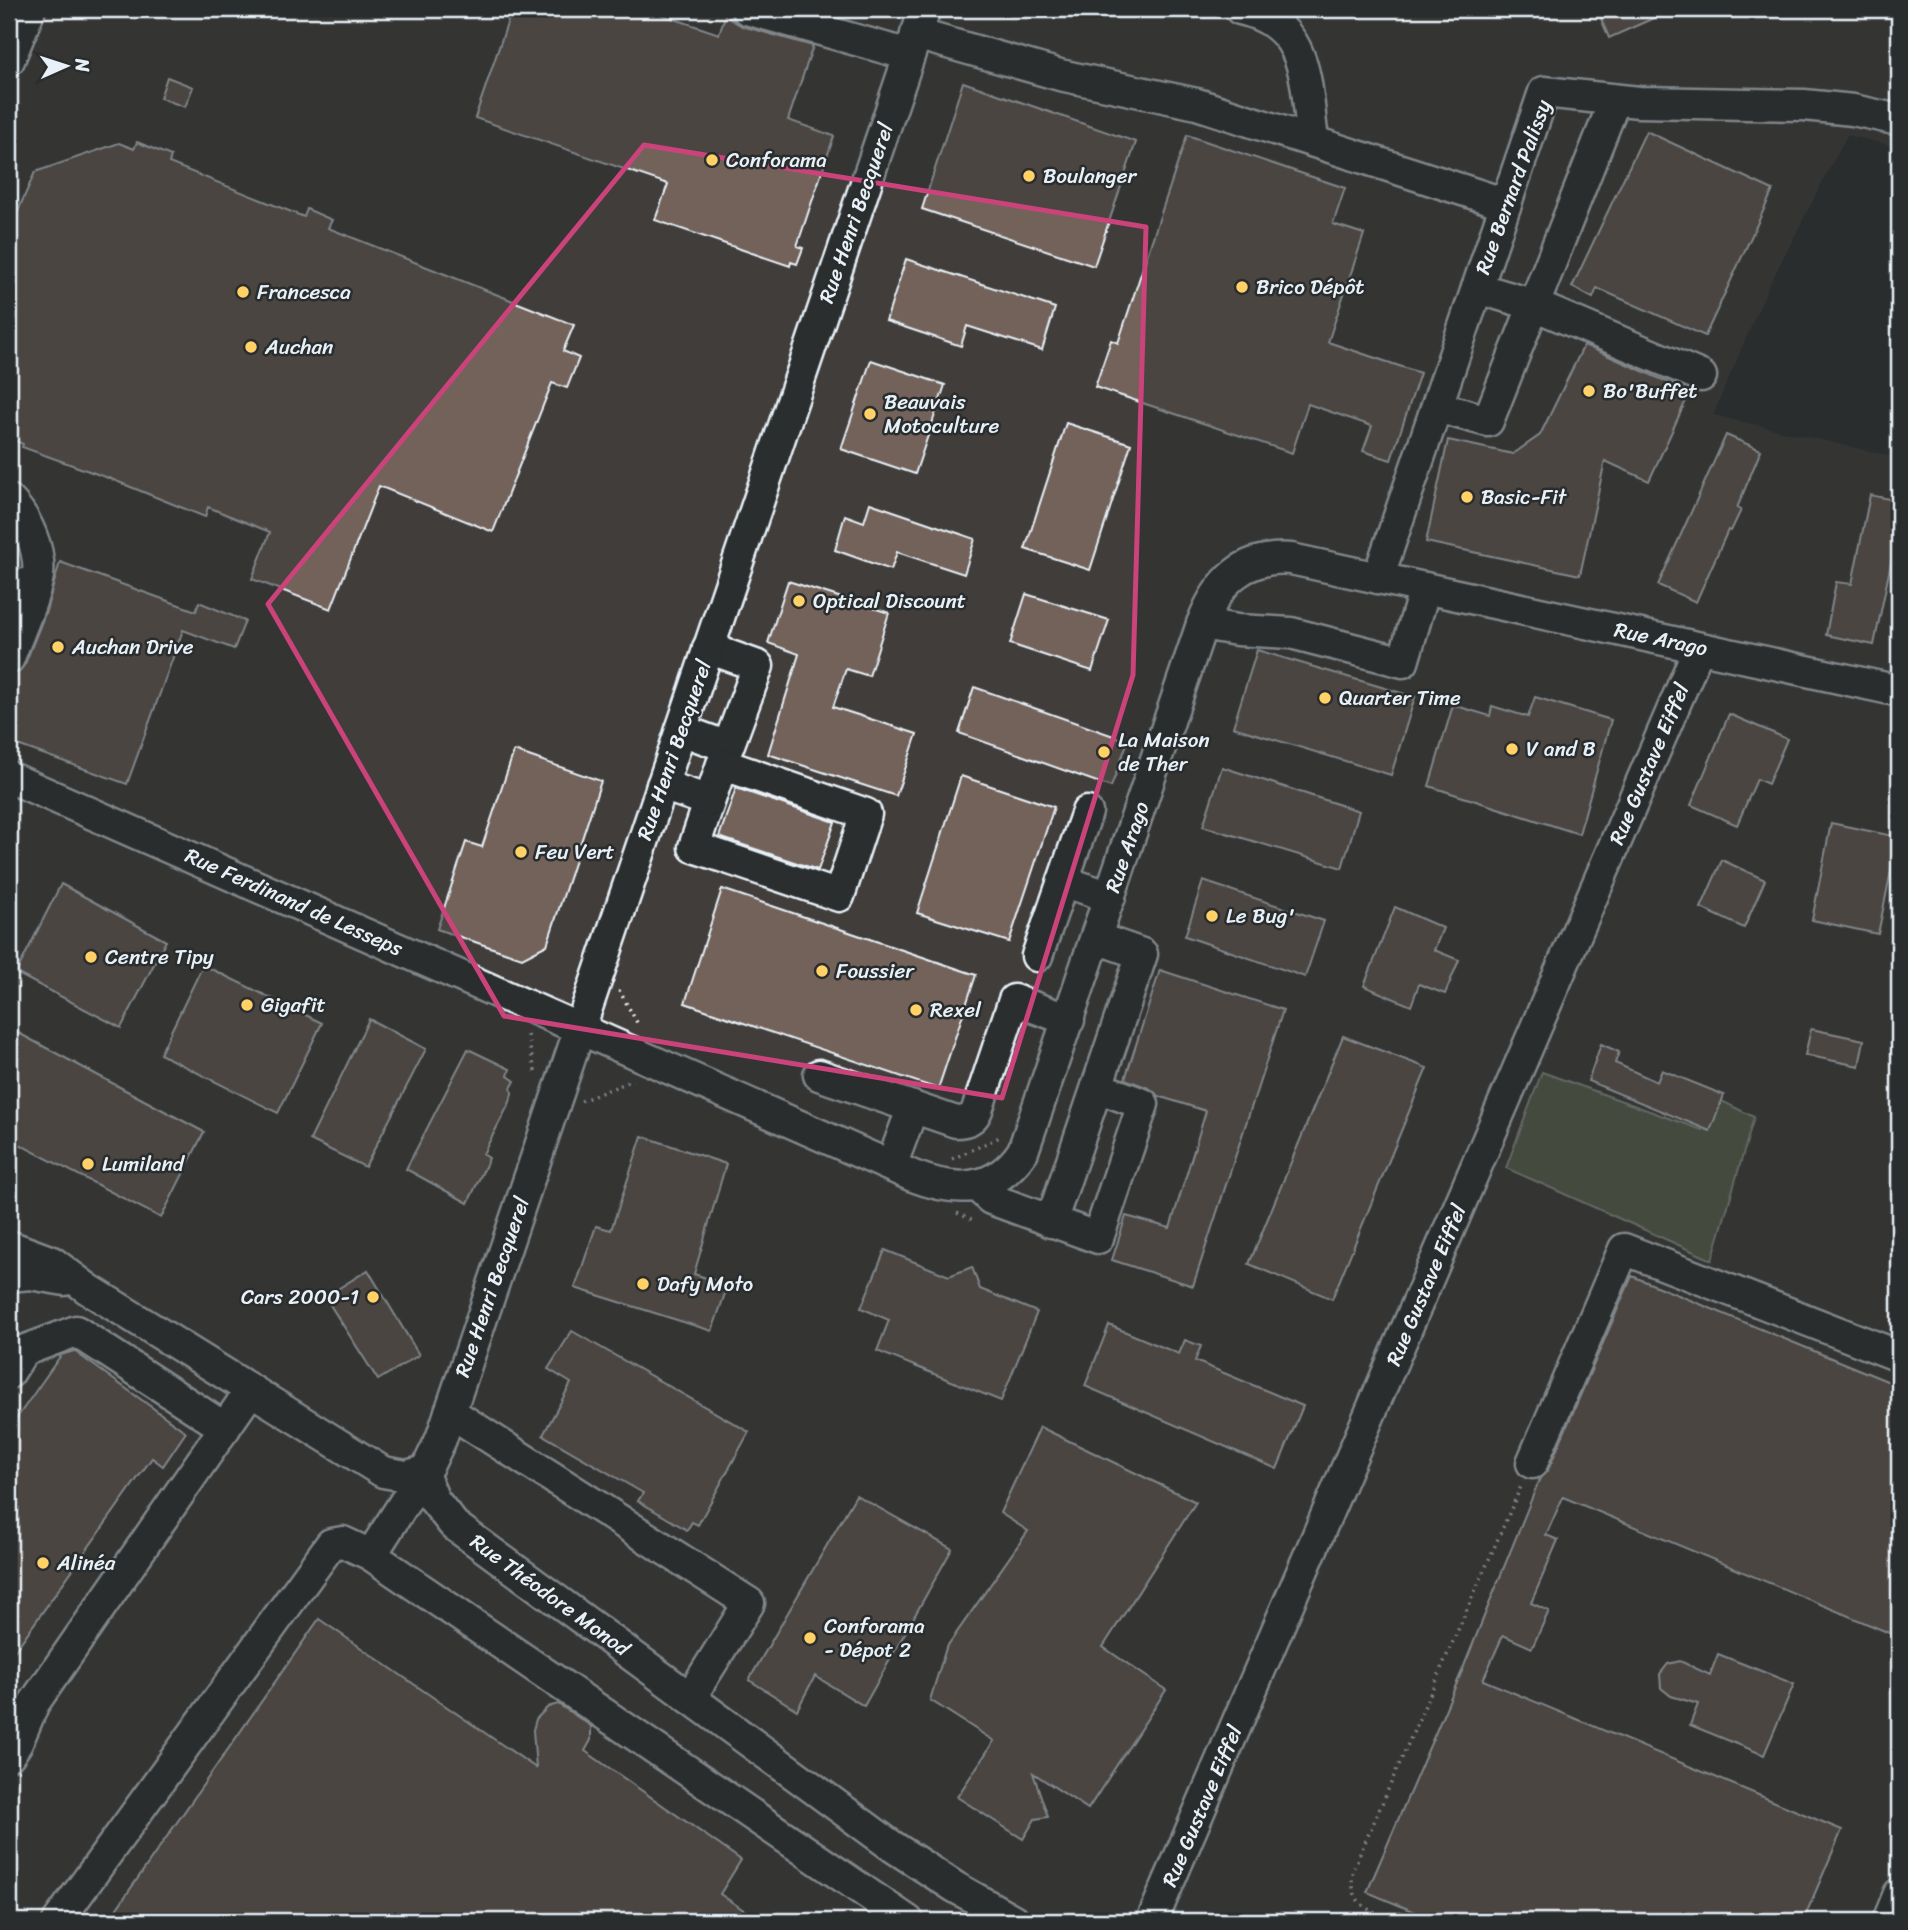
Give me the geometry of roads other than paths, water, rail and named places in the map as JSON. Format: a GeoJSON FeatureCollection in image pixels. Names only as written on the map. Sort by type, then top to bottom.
{"type":"FeatureCollection","features":[{"type":"Feature","properties":{"kind":"street"},"geometry":{"type":"LineString","coordinates":[[9,60],[30,9]]}},
{"type":"Feature","properties":{"kind":"street"},"geometry":{"type":"LineString","coordinates":[[747,9],[919,26],[1060,75],[1197,104],[1506,204]]}},
{"type":"Feature","properties":{"kind":"street"},"geometry":{"type":"LineString","coordinates":[[1240,9],[1270,20],[1291,38],[1301,65],[1313,141]]}},
{"type":"Feature","properties":{"kind":"street","name":"Rue Henri Becquerel"},"geometry":{"type":"LineString","coordinates":[[371,1555],[435,1452],[450,1412],[919,26]]}},
{"type":"Feature","properties":{"kind":"street","name":"Rue Bernard Palissy"},"geometry":{"type":"LineString","coordinates":[[1378,578],[1544,92],[1615,100],[1804,105],[1853,110],[1899,120]]}},
{"type":"Feature","properties":{"kind":"street"},"geometry":{"type":"LineString","coordinates":[[1437,407],[1488,421],[1615,100]]}},
{"type":"Feature","properties":{"kind":"street"},"geometry":{"type":"LineString","coordinates":[[1477,288],[1534,305],[1701,376]]}},
{"type":"Feature","properties":{"kind":"street"},"geometry":{"type":"LineString","coordinates":[[9,500],[21,514],[35,548],[38,566],[15,623]]}},
{"type":"Feature","properties":{"kind":"street","name":"Rue Arago"},"geometry":{"type":"LineString","coordinates":[[580,1028],[935,1184],[955,1187],[976,1185],[998,1178],[1016,1162],[1023,1151],[1208,607],[1238,570],[1254,562],[1291,559],[1899,691]]}},
{"type":"Feature","properties":{"kind":"street"},"geometry":{"type":"LineString","coordinates":[[1202,624],[1237,630],[1291,633],[1403,662],[1425,588]]}},
{"type":"Feature","properties":{"kind":"street"},"geometry":{"type":"LineString","coordinates":[[681,730],[728,747],[758,666],[708,648]]}},
{"type":"Feature","properties":{"kind":"street","name":"Rue Gustave Eiffel"},"geometry":{"type":"LineString","coordinates":[[1152,1921],[1699,648]]}},
{"type":"Feature","properties":{"kind":"street"},"geometry":{"type":"LineString","coordinates":[[722,764],[866,814],[839,896],[694,846],[709,801],[722,764]]}},
{"type":"Feature","properties":{"kind":"street","name":"Rue Ferdinand de Lesseps"},"geometry":{"type":"LineString","coordinates":[[9,777],[580,1028]]}},
{"type":"Feature","properties":{"kind":"street"},"geometry":{"type":"LineString","coordinates":[[662,785],[709,801]]}},
{"type":"Feature","properties":{"kind":"street"},"geometry":{"type":"LineString","coordinates":[[1037,956],[1087,812]]}},
{"type":"Feature","properties":{"kind":"street"},"geometry":{"type":"LineString","coordinates":[[1063,881],[1110,897]]}},
{"type":"Feature","properties":{"kind":"street"},"geometry":{"type":"LineString","coordinates":[[1051,1222],[1142,954],[1096,938]]}},
{"type":"Feature","properties":{"kind":"street"},"geometry":{"type":"LineString","coordinates":[[819,1075],[956,1122],[972,1119],[1014,1000],[1069,1020]]}},
{"type":"Feature","properties":{"kind":"street"},"geometry":{"type":"LineString","coordinates":[[976,1185],[990,1199],[1098,1238],[1143,1104],[1097,1087]]}},
{"type":"Feature","properties":{"kind":"street"},"geometry":{"type":"LineString","coordinates":[[891,1166],[913,1107]]}},
{"type":"Feature","properties":{"kind":"street"},"geometry":{"type":"LineString","coordinates":[[9,1246],[52,1262],[88,1289],[383,1472],[406,1476],[422,1472]]}},
{"type":"Feature","properties":{"kind":"street"},"geometry":{"type":"LineString","coordinates":[[1532,1463],[1625,1249],[1899,1356]]}},
{"type":"Feature","properties":{"kind":"street"},"geometry":{"type":"LineString","coordinates":[[9,1276],[30,1274],[54,1277],[88,1289]]}},
{"type":"Feature","properties":{"kind":"street"},"geometry":{"type":"LineString","coordinates":[[9,1373],[23,1352],[76,1331],[225,1428]]}},
{"type":"Feature","properties":{"kind":"street"},"geometry":{"type":"LineString","coordinates":[[9,1755],[34,1703],[251,1390]]}},
{"type":"Feature","properties":{"kind":"street"},"geometry":{"type":"LineString","coordinates":[[450,1412],[749,1603],[690,1698]]}},
{"type":"Feature","properties":{"kind":"street","name":"Rue Théodore Monod"},"geometry":{"type":"LineString","coordinates":[[422,1472],[434,1500],[454,1525],[902,1853],[1015,1921]]}},
{"type":"Feature","properties":{"kind":"street"},"geometry":{"type":"LineString","coordinates":[[58,1921],[331,1545],[343,1542],[371,1555],[908,1921]]}},
{"type":"Feature","properties":{"kind":"street"},"geometry":{"type":"LineString","coordinates":[[1888,1921],[1899,1894]]}},
{"type":"Feature","properties":{"kind":"place","name":"Conforama"},"geometry":{"type":"Point","coordinates":[712,160]}},
{"type":"Feature","properties":{"kind":"place","name":"Boulanger"},"geometry":{"type":"Point","coordinates":[1029,176]}},
{"type":"Feature","properties":{"kind":"place","name":"Brico Dépôt"},"geometry":{"type":"Point","coordinates":[1242,287]}},
{"type":"Feature","properties":{"kind":"place","name":"Francesca"},"geometry":{"type":"Point","coordinates":[243,292]}},
{"type":"Feature","properties":{"kind":"place","name":"Auchan"},"geometry":{"type":"Point","coordinates":[251,347]}},
{"type":"Feature","properties":{"kind":"place","name":"Bo'Buffet"},"geometry":{"type":"Point","coordinates":[1589,391]}},
{"type":"Feature","properties":{"kind":"place","name":"Beauvais Motoculture"},"geometry":{"type":"Point","coordinates":[870,414]}},
{"type":"Feature","properties":{"kind":"place","name":"Basic-Fit"},"geometry":{"type":"Point","coordinates":[1467,497]}},
{"type":"Feature","properties":{"kind":"place","name":"Optical Discount"},"geometry":{"type":"Point","coordinates":[799,601]}},
{"type":"Feature","properties":{"kind":"place","name":"Auchan Drive"},"geometry":{"type":"Point","coordinates":[58,647]}},
{"type":"Feature","properties":{"kind":"place","name":"Quarter Time"},"geometry":{"type":"Point","coordinates":[1325,698]}},
{"type":"Feature","properties":{"kind":"place","name":"V and B"},"geometry":{"type":"Point","coordinates":[1512,749]}},
{"type":"Feature","properties":{"kind":"place","name":"La Maison de Ther"},"geometry":{"type":"Point","coordinates":[1104,752]}},
{"type":"Feature","properties":{"kind":"place","name":"Feu Vert"},"geometry":{"type":"Point","coordinates":[521,852]}},
{"type":"Feature","properties":{"kind":"place","name":"Le Bug'"},"geometry":{"type":"Point","coordinates":[1212,916]}},
{"type":"Feature","properties":{"kind":"place","name":"Centre Tipy"},"geometry":{"type":"Point","coordinates":[91,957]}},
{"type":"Feature","properties":{"kind":"place","name":"Foussier"},"geometry":{"type":"Point","coordinates":[822,971]}},
{"type":"Feature","properties":{"kind":"place","name":"Gigafit"},"geometry":{"type":"Point","coordinates":[247,1005]}},
{"type":"Feature","properties":{"kind":"place","name":"Rexel"},"geometry":{"type":"Point","coordinates":[916,1010]}},
{"type":"Feature","properties":{"kind":"place","name":"Lumiland"},"geometry":{"type":"Point","coordinates":[88,1164]}},
{"type":"Feature","properties":{"kind":"place","name":"Dafy Moto"},"geometry":{"type":"Point","coordinates":[643,1284]}},
{"type":"Feature","properties":{"kind":"place","name":"Cars 2000-1"},"geometry":{"type":"Point","coordinates":[373,1297]}},
{"type":"Feature","properties":{"kind":"place","name":"Alinéa"},"geometry":{"type":"Point","coordinates":[43,1563]}},
{"type":"Feature","properties":{"kind":"place","name":"Conforama - Dépot 2"},"geometry":{"type":"Point","coordinates":[810,1638]}}]}
